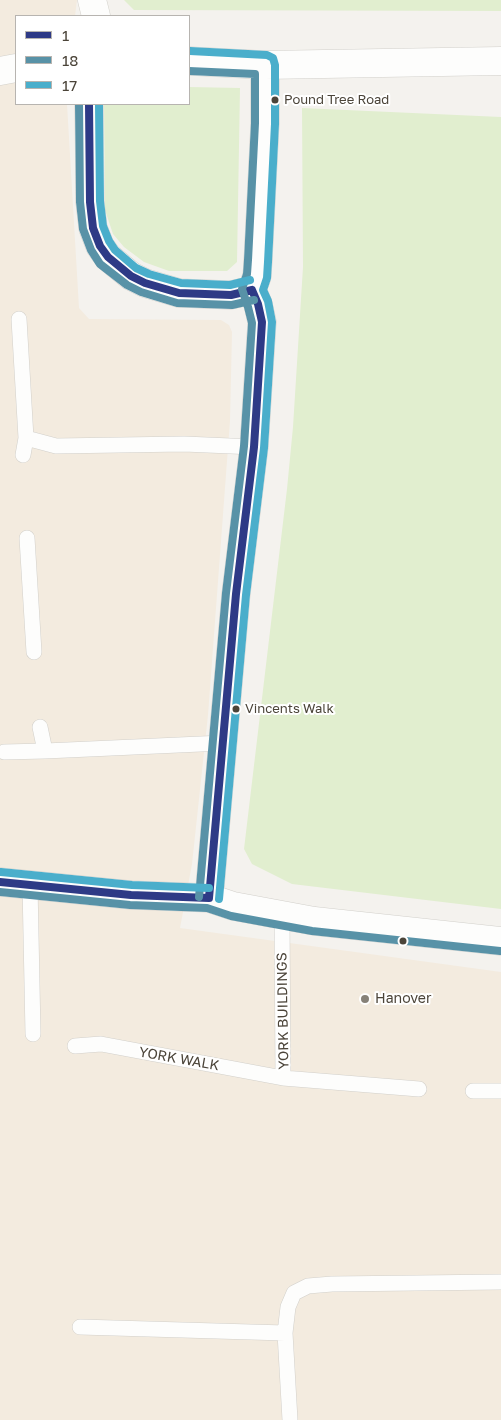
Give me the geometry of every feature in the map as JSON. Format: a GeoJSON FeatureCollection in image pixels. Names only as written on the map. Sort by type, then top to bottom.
{"type":"FeatureCollection","features":[{"type":"Feature","properties":{"kind":"street"},"geometry":{"type":"LineString","coordinates":[[92,0],[96,15]]}},
{"type":"Feature","properties":{"kind":"street"},"geometry":{"type":"LineString","coordinates":[[190,61],[265,65],[501,61]]}},
{"type":"Feature","properties":{"kind":"street"},"geometry":{"type":"LineString","coordinates":[[208,898],[236,594],[254,447],[262,322],[258,304],[252,290],[257,276],[258,261],[265,65]]}},
{"type":"Feature","properties":{"kind":"street"},"geometry":{"type":"LineString","coordinates":[[0,72],[15,68]]}},
{"type":"Feature","properties":{"kind":"street"},"geometry":{"type":"LineString","coordinates":[[89,105],[90,202],[93,228],[100,246],[108,257],[131,276],[145,283],[179,292],[231,295],[252,290]]}},
{"type":"Feature","properties":{"kind":"street"},"geometry":{"type":"LineString","coordinates":[[0,882],[131,896],[208,898],[233,906],[314,921],[501,941]]}},
{"type":"Feature","properties":{"kind":"lane"},"geometry":{"type":"LineString","coordinates":[[19,319],[26,438],[23,455]]}},
{"type":"Feature","properties":{"kind":"lane"},"geometry":{"type":"LineString","coordinates":[[26,438],[56,446],[184,444],[254,447]]}},
{"type":"Feature","properties":{"kind":"lane"},"geometry":{"type":"LineString","coordinates":[[27,538],[34,652]]}},
{"type":"Feature","properties":{"kind":"lane"},"geometry":{"type":"LineString","coordinates":[[40,727],[45,752]]}},
{"type":"Feature","properties":{"kind":"lane"},"geometry":{"type":"LineString","coordinates":[[4,752],[45,752],[223,743]]}},
{"type":"Feature","properties":{"kind":"lane"},"geometry":{"type":"LineString","coordinates":[[30,885],[33,1034]]}},
{"type":"Feature","properties":{"kind":"lane","name":"YORK BUILDINGS"},"geometry":{"type":"LineString","coordinates":[[282,914],[283,1078]]}},
{"type":"Feature","properties":{"kind":"lane","name":"YORK WALK"},"geometry":{"type":"LineString","coordinates":[[75,1046],[101,1044],[283,1078],[419,1089]]}},
{"type":"Feature","properties":{"kind":"lane"},"geometry":{"type":"LineString","coordinates":[[473,1092],[501,1091]]}},
{"type":"Feature","properties":{"kind":"lane"},"geometry":{"type":"LineString","coordinates":[[290,1420],[285,1333],[288,1307],[294,1293],[308,1286],[332,1284],[501,1282]]}},
{"type":"Feature","properties":{"kind":"lane"},"geometry":{"type":"LineString","coordinates":[[80,1327],[285,1333]]}},
{"type":"Feature","properties":{"kind":"shaded area"},"geometry":{"type":"Polygon","coordinates":[[[0,0],[77,0],[75,15],[15,15],[15,105],[67,105],[79,308],[89,319],[221,320],[229,325],[232,332],[230,421],[208,715],[192,864],[180,928],[501,972],[501,1420],[0,1420],[0,0]]]}},
{"type":"Feature","properties":{"kind":"green space"},"geometry":{"type":"Polygon","coordinates":[[[124,0],[501,0],[501,11],[134,10],[124,0]]]}},
{"type":"Feature","properties":{"kind":"green space"},"geometry":{"type":"Polygon","coordinates":[[[190,87],[240,88],[237,262],[227,271],[169,271],[144,262],[124,247],[113,234],[105,210],[104,105],[190,105],[190,87]]]}},
{"type":"Feature","properties":{"kind":"green space"},"geometry":{"type":"Polygon","coordinates":[[[302,108],[501,117],[501,909],[292,884],[252,864],[244,849],[293,427],[303,267],[302,108]]]}},
{"type":"Feature","properties":{"kind":"transit line","name":"17"},"geometry":{"type":"LineString","coordinates":[[190,51],[267,55],[273,58],[275,65],[275,124],[268,262],[267,278],[263,290],[268,301],[272,322],[264,448],[246,595],[219,899]]}},
{"type":"Feature","properties":{"kind":"transit line","name":"18"},"geometry":{"type":"LineString","coordinates":[[190,71],[255,74],[255,123],[248,260],[247,274],[242,289],[252,323],[244,446],[226,593],[199,897]]}},
{"type":"Feature","properties":{"kind":"transit line","name":"18"},"geometry":{"type":"LineString","coordinates":[[79,105],[80,202],[83,229],[91,250],[100,264],[127,285],[141,292],[177,303],[232,305],[254,300]]}},
{"type":"Feature","properties":{"kind":"transit line","name":"1"},"geometry":{"type":"LineString","coordinates":[[89,105],[90,202],[93,228],[100,246],[108,257],[131,276],[145,283],[179,293],[231,295],[252,290]]}},
{"type":"Feature","properties":{"kind":"transit line","name":"17"},"geometry":{"type":"LineString","coordinates":[[99,105],[100,201],[103,226],[115,250],[136,268],[149,274],[181,283],[230,285],[250,280]]}},
{"type":"Feature","properties":{"kind":"transit line","name":"1"},"geometry":{"type":"LineString","coordinates":[[209,898],[236,594],[254,447],[262,322],[258,304],[252,290]]}},
{"type":"Feature","properties":{"kind":"transit line","name":"17"},"geometry":{"type":"LineString","coordinates":[[1,872],[132,885],[209,888]]}},
{"type":"Feature","properties":{"kind":"transit line","name":"1"},"geometry":{"type":"LineString","coordinates":[[0,882],[131,895],[209,898]]}},
{"type":"Feature","properties":{"kind":"transit line","name":"18"},"geometry":{"type":"LineString","coordinates":[[0,892],[130,905],[207,908],[231,916],[312,931],[500,951]]}},
{"type":"Feature","properties":{"kind":"place","name":"Pound Tree Road"},"geometry":{"type":"Point","coordinates":[275,100]}},
{"type":"Feature","properties":{"kind":"place","name":"Vincents Walk"},"geometry":{"type":"Point","coordinates":[236,709]}},
{"type":"Feature","properties":{"kind":"place","name":"Hanover"},"geometry":{"type":"Point","coordinates":[365,999]}}]}
